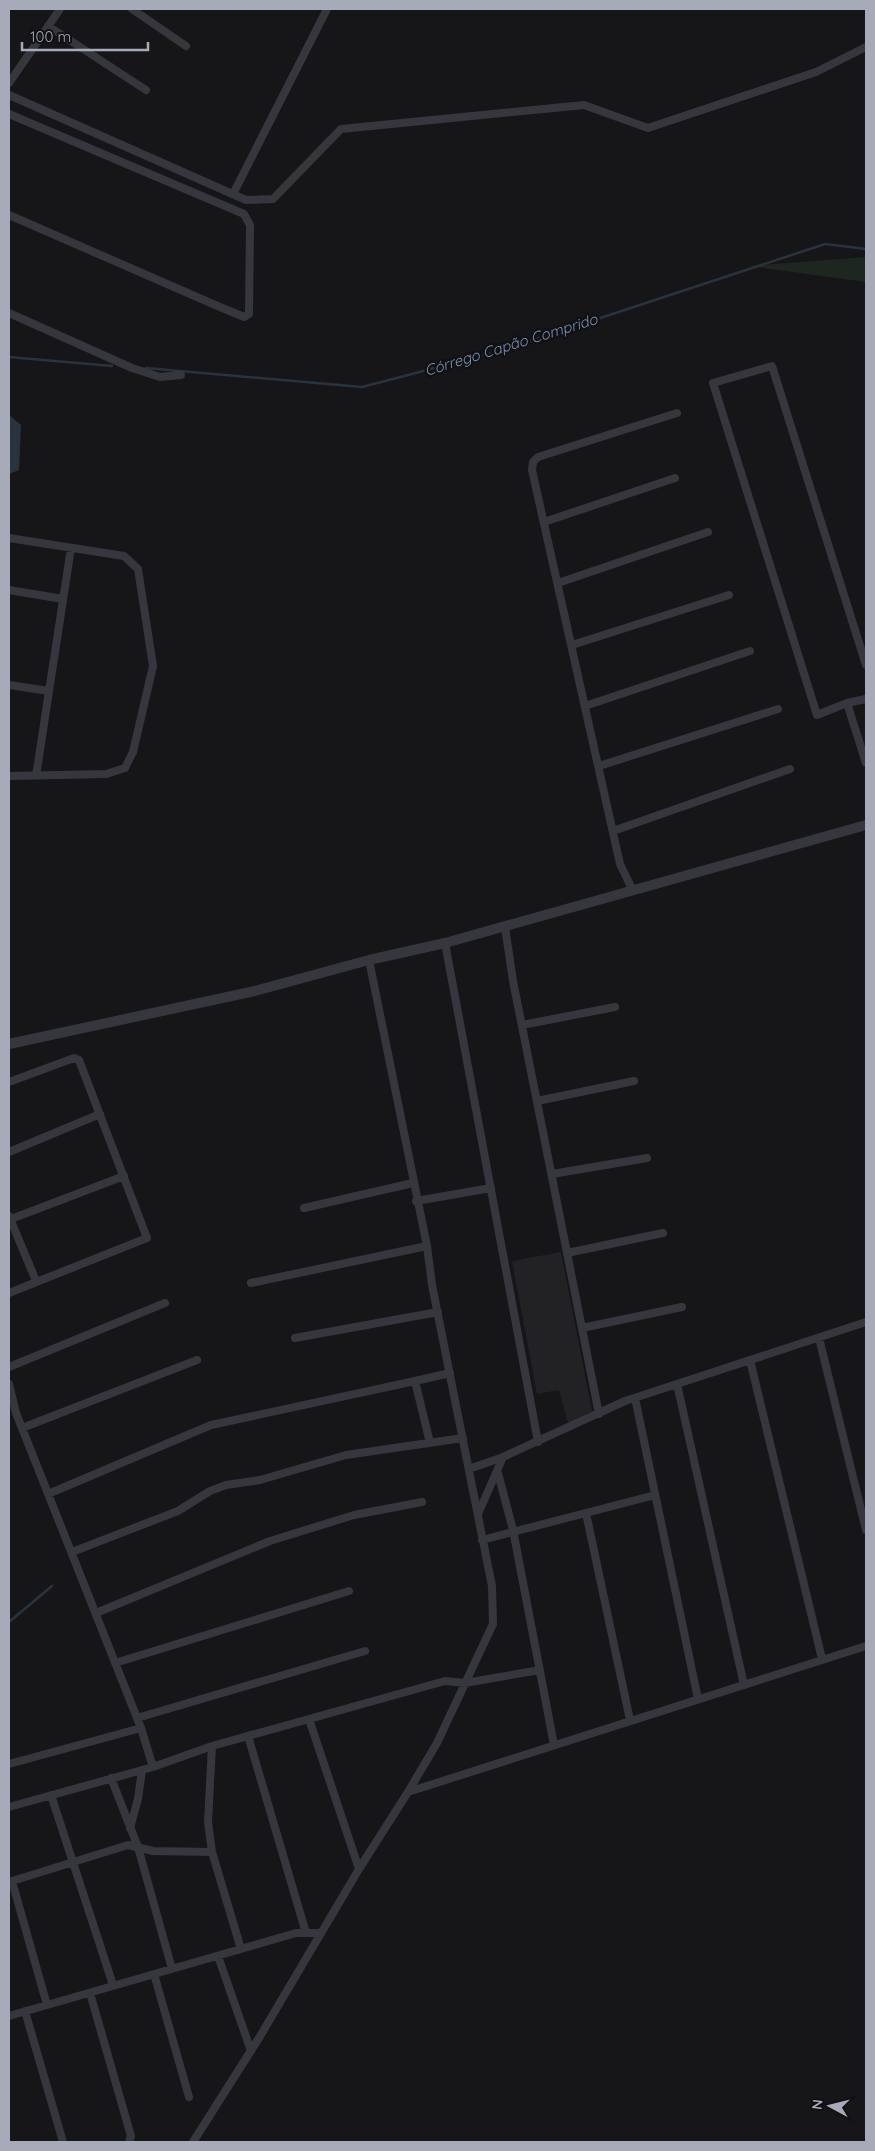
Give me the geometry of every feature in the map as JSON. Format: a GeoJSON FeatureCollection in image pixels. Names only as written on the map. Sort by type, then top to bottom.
{"type":"FeatureCollection","features":[{"type":"Feature","properties":{"kind":"street"},"geometry":{"type":"LineString","coordinates":[[9,83],[60,9]]}},
{"type":"Feature","properties":{"kind":"street"},"geometry":{"type":"LineString","coordinates":[[132,9],[186,46]]}},
{"type":"Feature","properties":{"kind":"street"},"geometry":{"type":"LineString","coordinates":[[233,194],[327,9]]}},
{"type":"Feature","properties":{"kind":"street"},"geometry":{"type":"LineString","coordinates":[[48,26],[146,90]]}},
{"type":"Feature","properties":{"kind":"street"},"geometry":{"type":"LineString","coordinates":[[9,95],[246,200],[274,199],[341,129],[584,105],[648,128],[816,72],[866,46]]}},
{"type":"Feature","properties":{"kind":"street"},"geometry":{"type":"LineString","coordinates":[[9,114],[244,214],[250,225],[249,314],[244,317],[9,215]]}},
{"type":"Feature","properties":{"kind":"street"},"geometry":{"type":"LineString","coordinates":[[9,313],[132,368],[160,377],[181,375]]}},
{"type":"Feature","properties":{"kind":"street"},"geometry":{"type":"LineString","coordinates":[[866,665],[772,366],[713,383],[817,715],[846,703],[866,699]]}},
{"type":"Feature","properties":{"kind":"street"},"geometry":{"type":"LineString","coordinates":[[633,891],[620,864],[532,470],[534,462],[538,457],[677,413]]}},
{"type":"Feature","properties":{"kind":"street"},"geometry":{"type":"LineString","coordinates":[[544,522],[675,478]]}},
{"type":"Feature","properties":{"kind":"street"},"geometry":{"type":"LineString","coordinates":[[558,583],[708,532]]}},
{"type":"Feature","properties":{"kind":"street"},"geometry":{"type":"LineString","coordinates":[[9,538],[124,556],[134,562],[138,569],[152,666],[133,752],[124,768],[106,774],[9,776]]}},
{"type":"Feature","properties":{"kind":"street"},"geometry":{"type":"LineString","coordinates":[[36,776],[71,548]]}},
{"type":"Feature","properties":{"kind":"street"},"geometry":{"type":"LineString","coordinates":[[9,590],[64,599]]}},
{"type":"Feature","properties":{"kind":"street"},"geometry":{"type":"LineString","coordinates":[[572,644],[729,595]]}},
{"type":"Feature","properties":{"kind":"street"},"geometry":{"type":"LineString","coordinates":[[585,706],[750,651]]}},
{"type":"Feature","properties":{"kind":"street"},"geometry":{"type":"LineString","coordinates":[[9,685],[49,692]]}},
{"type":"Feature","properties":{"kind":"street"},"geometry":{"type":"LineString","coordinates":[[846,703],[866,764]]}},
{"type":"Feature","properties":{"kind":"street"},"geometry":{"type":"LineString","coordinates":[[599,766],[778,709]]}},
{"type":"Feature","properties":{"kind":"street"},"geometry":{"type":"LineString","coordinates":[[613,831],[790,769]]}},
{"type":"Feature","properties":{"kind":"street"},"geometry":{"type":"LineString","coordinates":[[9,1044],[255,991],[369,960],[445,943],[866,825]]}},
{"type":"Feature","properties":{"kind":"street"},"geometry":{"type":"LineString","coordinates":[[505,927],[522,1025],[599,1414]]}},
{"type":"Feature","properties":{"kind":"street"},"geometry":{"type":"LineString","coordinates":[[445,943],[538,1442]]}},
{"type":"Feature","properties":{"kind":"street"},"geometry":{"type":"LineString","coordinates":[[193,2142],[251,2051],[320,1933],[437,1742],[493,1624],[492,1586],[438,1312],[427,1246],[416,1201],[369,960]]}},
{"type":"Feature","properties":{"kind":"street"},"geometry":{"type":"LineString","coordinates":[[522,1025],[615,1007]]}},
{"type":"Feature","properties":{"kind":"street"},"geometry":{"type":"LineString","coordinates":[[9,1082],[74,1058],[79,1060],[148,1238],[9,1293]]}},
{"type":"Feature","properties":{"kind":"street"},"geometry":{"type":"LineString","coordinates":[[537,1101],[634,1081]]}},
{"type":"Feature","properties":{"kind":"street"},"geometry":{"type":"LineString","coordinates":[[9,1152],[100,1114]]}},
{"type":"Feature","properties":{"kind":"street"},"geometry":{"type":"LineString","coordinates":[[552,1174],[646,1158]]}},
{"type":"Feature","properties":{"kind":"street"},"geometry":{"type":"LineString","coordinates":[[36,1281],[10,1217],[124,1176]]}},
{"type":"Feature","properties":{"kind":"street"},"geometry":{"type":"LineString","coordinates":[[304,1208],[413,1183]]}},
{"type":"Feature","properties":{"kind":"street"},"geometry":{"type":"LineString","coordinates":[[416,1201],[491,1188]]}},
{"type":"Feature","properties":{"kind":"street"},"geometry":{"type":"LineString","coordinates":[[567,1253],[663,1233]]}},
{"type":"Feature","properties":{"kind":"street"},"geometry":{"type":"LineString","coordinates":[[251,1282],[427,1246]]}},
{"type":"Feature","properties":{"kind":"street"},"geometry":{"type":"LineString","coordinates":[[9,1367],[165,1302]]}},
{"type":"Feature","properties":{"kind":"street"},"geometry":{"type":"LineString","coordinates":[[582,1328],[682,1307]]}},
{"type":"Feature","properties":{"kind":"street"},"geometry":{"type":"LineString","coordinates":[[295,1338],[438,1312]]}},
{"type":"Feature","properties":{"kind":"street"},"geometry":{"type":"LineString","coordinates":[[469,1469],[538,1442],[634,1398],[866,1322]]}},
{"type":"Feature","properties":{"kind":"street"},"geometry":{"type":"LineString","coordinates":[[818,1338],[866,1530]]}},
{"type":"Feature","properties":{"kind":"street"},"geometry":{"type":"LineString","coordinates":[[22,1428],[197,1360]]}},
{"type":"Feature","properties":{"kind":"street"},"geometry":{"type":"LineString","coordinates":[[750,1360],[822,1659]]}},
{"type":"Feature","properties":{"kind":"street"},"geometry":{"type":"LineString","coordinates":[[48,1494],[211,1424],[450,1373]]}},
{"type":"Feature","properties":{"kind":"street"},"geometry":{"type":"LineString","coordinates":[[414,1381],[430,1443]]}},
{"type":"Feature","properties":{"kind":"street"},"geometry":{"type":"LineString","coordinates":[[9,1384],[13,1414],[22,1428],[72,1552],[141,1728],[153,1767]]}},
{"type":"Feature","properties":{"kind":"street"},"geometry":{"type":"LineString","coordinates":[[677,1384],[744,1685]]}},
{"type":"Feature","properties":{"kind":"street"},"geometry":{"type":"LineString","coordinates":[[634,1398],[698,1700]]}},
{"type":"Feature","properties":{"kind":"street"},"geometry":{"type":"LineString","coordinates":[[72,1552],[178,1512],[210,1491],[226,1485],[260,1480],[346,1455],[463,1438]]}},
{"type":"Feature","properties":{"kind":"street"},"geometry":{"type":"LineString","coordinates":[[478,1515],[498,1473],[503,1457]]}},
{"type":"Feature","properties":{"kind":"street"},"geometry":{"type":"LineString","coordinates":[[498,1473],[513,1530],[554,1745]]}},
{"type":"Feature","properties":{"kind":"street"},"geometry":{"type":"LineString","coordinates":[[482,1540],[513,1530],[655,1495]]}},
{"type":"Feature","properties":{"kind":"street"},"geometry":{"type":"LineString","coordinates":[[96,1613],[270,1541],[354,1515],[422,1502]]}},
{"type":"Feature","properties":{"kind":"street"},"geometry":{"type":"LineString","coordinates":[[586,1513],[630,1720]]}},
{"type":"Feature","properties":{"kind":"street"},"geometry":{"type":"LineString","coordinates":[[115,1663],[349,1592]]}},
{"type":"Feature","properties":{"kind":"street"},"geometry":{"type":"LineString","coordinates":[[408,1792],[866,1646]]}},
{"type":"Feature","properties":{"kind":"street"},"geometry":{"type":"LineString","coordinates":[[137,1718],[365,1651]]}},
{"type":"Feature","properties":{"kind":"street"},"geometry":{"type":"LineString","coordinates":[[9,1807],[153,1767],[212,1746],[445,1681],[465,1683],[540,1670]]}},
{"type":"Feature","properties":{"kind":"street"},"geometry":{"type":"LineString","coordinates":[[309,1719],[359,1869]]}},
{"type":"Feature","properties":{"kind":"street"},"geometry":{"type":"LineString","coordinates":[[9,1764],[141,1728]]}},
{"type":"Feature","properties":{"kind":"street"},"geometry":{"type":"LineString","coordinates":[[248,1736],[306,1933]]}},
{"type":"Feature","properties":{"kind":"street"},"geometry":{"type":"LineString","coordinates":[[212,1746],[208,1822],[212,1852],[241,1949]]}},
{"type":"Feature","properties":{"kind":"street"},"geometry":{"type":"LineString","coordinates":[[130,1828],[138,1799],[142,1770]]}},
{"type":"Feature","properties":{"kind":"street"},"geometry":{"type":"LineString","coordinates":[[111,1778],[138,1848],[172,1969]]}},
{"type":"Feature","properties":{"kind":"street"},"geometry":{"type":"LineString","coordinates":[[52,1795],[113,1985]]}},
{"type":"Feature","properties":{"kind":"street"},"geometry":{"type":"LineString","coordinates":[[47,2005],[10,1882],[128,1845],[153,1851],[212,1852]]}},
{"type":"Feature","properties":{"kind":"street"},"geometry":{"type":"LineString","coordinates":[[9,2016],[296,1933],[320,1933]]}},
{"type":"Feature","properties":{"kind":"street"},"geometry":{"type":"LineString","coordinates":[[218,1956],[251,2051]]}},
{"type":"Feature","properties":{"kind":"street"},"geometry":{"type":"LineString","coordinates":[[154,1974],[189,2097]]}},
{"type":"Feature","properties":{"kind":"street"},"geometry":{"type":"LineString","coordinates":[[90,1992],[131,2136],[129,2142]]}},
{"type":"Feature","properties":{"kind":"street"},"geometry":{"type":"LineString","coordinates":[[25,2011],[63,2142]]}},
{"type":"Feature","properties":{"kind":"shaded area"},"geometry":{"type":"Polygon","coordinates":[[[866,257],[866,282],[749,266],[866,257]]]}},
{"type":"Feature","properties":{"kind":"shaded area"},"geometry":{"type":"Polygon","coordinates":[[[9,415],[21,425],[19,470],[9,474],[9,415]]]}},
{"type":"Feature","properties":{"kind":"shaded area"},"geometry":{"type":"Polygon","coordinates":[[[561,1252],[592,1411],[568,1423],[559,1390],[537,1394],[512,1261],[561,1252]]]}},
{"type":"Feature","properties":{"kind":"waterway","name":"Córrego Capão Comprido"},"geometry":{"type":"LineString","coordinates":[[146,368],[362,387],[500,351],[825,244],[866,249]]}},
{"type":"Feature","properties":{"kind":"waterway","name":"Córrego Capão Comprido"},"geometry":{"type":"LineString","coordinates":[[9,357],[112,366]]}},
{"type":"Feature","properties":{"kind":"waterway"},"geometry":{"type":"LineString","coordinates":[[9,1622],[52,1586]]}}]}
